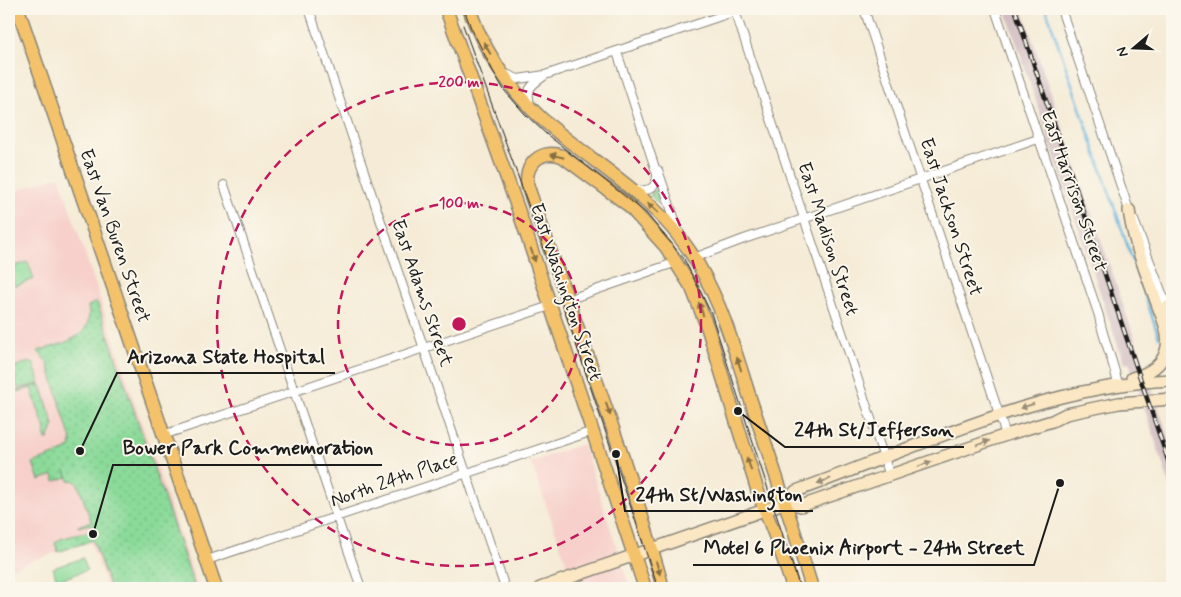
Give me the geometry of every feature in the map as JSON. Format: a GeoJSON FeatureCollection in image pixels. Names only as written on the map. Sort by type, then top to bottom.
{"type":"FeatureCollection","features":[{"type":"Feature","properties":{"kind":"main road","name":"East Van Buren Street"},"geometry":{"type":"LineString","coordinates":[[18,9],[216,588]]}},
{"type":"Feature","properties":{"kind":"main road","name":"East Washington Street"},"geometry":{"type":"LineString","coordinates":[[446,9],[489,126],[645,588]]}},
{"type":"Feature","properties":{"kind":"main road"},"geometry":{"type":"LineString","coordinates":[[469,9],[486,46],[501,72],[538,121],[574,151],[601,185],[628,205],[655,234],[677,262],[698,300],[736,425],[793,588]]}},
{"type":"Feature","properties":{"kind":"main road"},"geometry":{"type":"LineString","coordinates":[[530,108],[559,133],[631,188],[664,218],[682,239],[694,258],[708,282],[724,319],[812,588]]}},
{"type":"Feature","properties":{"kind":"main road"},"geometry":{"type":"LineString","coordinates":[[489,126],[503,149],[522,204],[530,220],[550,248]]}},
{"type":"Feature","properties":{"kind":"main road","name":"East Washington Street"},"geometry":{"type":"LineString","coordinates":[[601,185],[562,156],[550,154],[539,157],[529,169],[527,181],[567,300],[609,412],[663,588]]}},
{"type":"Feature","properties":{"kind":"main road"},"geometry":{"type":"LineString","coordinates":[[540,588],[765,510],[785,502],[796,491],[999,416],[1049,400],[1095,390],[1148,373],[1162,358],[1167,346],[1166,332],[1132,230],[1129,210]]}},
{"type":"Feature","properties":{"kind":"main road"},"geometry":{"type":"LineString","coordinates":[[1118,383],[1172,380]]}},
{"type":"Feature","properties":{"kind":"main road"},"geometry":{"type":"LineString","coordinates":[[1080,410],[1088,405],[1119,397],[1172,391]]}},
{"type":"Feature","properties":{"kind":"main road"},"geometry":{"type":"LineString","coordinates":[[1052,421],[1080,410],[1133,401],[1172,399]]}},
{"type":"Feature","properties":{"kind":"main road"},"geometry":{"type":"LineString","coordinates":[[785,502],[801,506],[1052,421],[1120,409],[1172,405]]}},
{"type":"Feature","properties":{"kind":"street","name":"East Adams Street"},"geometry":{"type":"LineString","coordinates":[[309,9],[505,588]]}},
{"type":"Feature","properties":{"kind":"street","name":"East Jackson Street"},"geometry":{"type":"LineString","coordinates":[[864,9],[1006,435]]}},
{"type":"Feature","properties":{"kind":"street","name":"East Harrison Street"},"geometry":{"type":"LineString","coordinates":[[995,9],[1099,316],[1101,330],[1118,383]]}},
{"type":"Feature","properties":{"kind":"street"},"geometry":{"type":"LineString","coordinates":[[1061,9],[1136,235],[1172,332]]}},
{"type":"Feature","properties":{"kind":"street"},"geometry":{"type":"LineString","coordinates":[[501,72],[518,79],[545,75],[738,10]]}},
{"type":"Feature","properties":{"kind":"street","name":"East Madison Street"},"geometry":{"type":"LineString","coordinates":[[738,10],[804,218],[890,476]]}},
{"type":"Feature","properties":{"kind":"street"},"geometry":{"type":"LineString","coordinates":[[617,52],[654,164],[657,179],[653,187],[646,191],[631,188]]}},
{"type":"Feature","properties":{"kind":"street"},"geometry":{"type":"LineString","coordinates":[[530,108],[528,91],[531,86],[545,75]]}},
{"type":"Feature","properties":{"kind":"street"},"geometry":{"type":"LineString","coordinates":[[694,258],[744,238],[1038,139]]}},
{"type":"Feature","properties":{"kind":"street"},"geometry":{"type":"LineString","coordinates":[[654,164],[662,178],[682,239]]}},
{"type":"Feature","properties":{"kind":"street"},"geometry":{"type":"LineString","coordinates":[[224,185],[361,588]]}},
{"type":"Feature","properties":{"kind":"street"},"geometry":{"type":"LineString","coordinates":[[1129,210],[1140,233],[1170,311],[1172,321]]}},
{"type":"Feature","properties":{"kind":"street"},"geometry":{"type":"LineString","coordinates":[[567,300],[677,262]]}},
{"type":"Feature","properties":{"kind":"street"},"geometry":{"type":"LineString","coordinates":[[163,435],[550,306]]}},
{"type":"Feature","properties":{"kind":"street","name":"North 24th Place"},"geometry":{"type":"LineString","coordinates":[[207,560],[593,431]]}},
{"type":"Feature","properties":{"kind":"shaded area"},"geometry":{"type":"Polygon","coordinates":[[[1005,9],[1022,9],[1172,448],[1172,491],[1129,362],[1124,364],[1005,9]]]}},
{"type":"Feature","properties":{"kind":"shaded area"},"geometry":{"type":"Polygon","coordinates":[[[59,176],[198,588],[107,588],[90,541],[9,569],[9,193],[59,176]]]}},
{"type":"Feature","properties":{"kind":"shaded area"},"geometry":{"type":"Polygon","coordinates":[[[583,444],[630,588],[575,588],[531,462],[583,444]]]}},
{"type":"Feature","properties":{"kind":"green space"},"geometry":{"type":"Polygon","coordinates":[[[660,186],[670,216],[650,195],[660,186]]]}},
{"type":"Feature","properties":{"kind":"green space"},"geometry":{"type":"Polygon","coordinates":[[[28,262],[34,279],[15,286],[9,268],[28,262]]]}},
{"type":"Feature","properties":{"kind":"green space"},"geometry":{"type":"Polygon","coordinates":[[[97,302],[195,588],[110,588],[93,540],[58,552],[55,543],[60,539],[93,530],[90,524],[78,527],[91,521],[78,484],[73,480],[69,481],[65,470],[67,477],[55,481],[53,475],[39,480],[33,463],[67,450],[67,448],[71,447],[70,443],[72,443],[48,364],[38,351],[66,342],[82,333],[87,326],[89,317],[88,306],[97,302]]]}},
{"type":"Feature","properties":{"kind":"green space"},"geometry":{"type":"Polygon","coordinates":[[[29,362],[34,364],[40,384],[18,388],[12,371],[13,367],[29,362]]]}},
{"type":"Feature","properties":{"kind":"green space"},"geometry":{"type":"Polygon","coordinates":[[[41,385],[54,425],[46,440],[44,433],[46,432],[31,388],[18,392],[18,390],[41,385]]]}},
{"type":"Feature","properties":{"kind":"green space"},"geometry":{"type":"Polygon","coordinates":[[[83,558],[87,570],[57,581],[53,568],[83,558]]]}},
{"type":"Feature","properties":{"kind":"waterway"},"geometry":{"type":"LineString","coordinates":[[1046,9],[1159,337]]}},
{"type":"Feature","properties":{"kind":"tram line"},"geometry":{"type":"LineString","coordinates":[[464,9],[471,28],[504,90],[525,114],[545,133],[646,213],[684,259],[711,313],[800,588]]}},
{"type":"Feature","properties":{"kind":"tram line"},"geometry":{"type":"LineString","coordinates":[[463,25],[540,237],[658,588]]}},
{"type":"Feature","properties":{"kind":"railway"},"geometry":{"type":"LineString","coordinates":[[1015,9],[1172,472]]}},
{"type":"Feature","properties":{"kind":"place","name":"24th St/Jefferson"},"geometry":{"type":"Point","coordinates":[738,411]}},
{"type":"Feature","properties":{"kind":"place","name":"Arizona State Hospital"},"geometry":{"type":"Point","coordinates":[80,451]}},
{"type":"Feature","properties":{"kind":"place","name":"24th St/Washington"},"geometry":{"type":"Point","coordinates":[616,454]}},
{"type":"Feature","properties":{"kind":"place","name":"Motel 6 Phoenix Airport - 24th Street"},"geometry":{"type":"Point","coordinates":[1060,483]}},
{"type":"Feature","properties":{"kind":"place","name":"Bower Park Commemoration"},"geometry":{"type":"Point","coordinates":[93,534]}}]}
